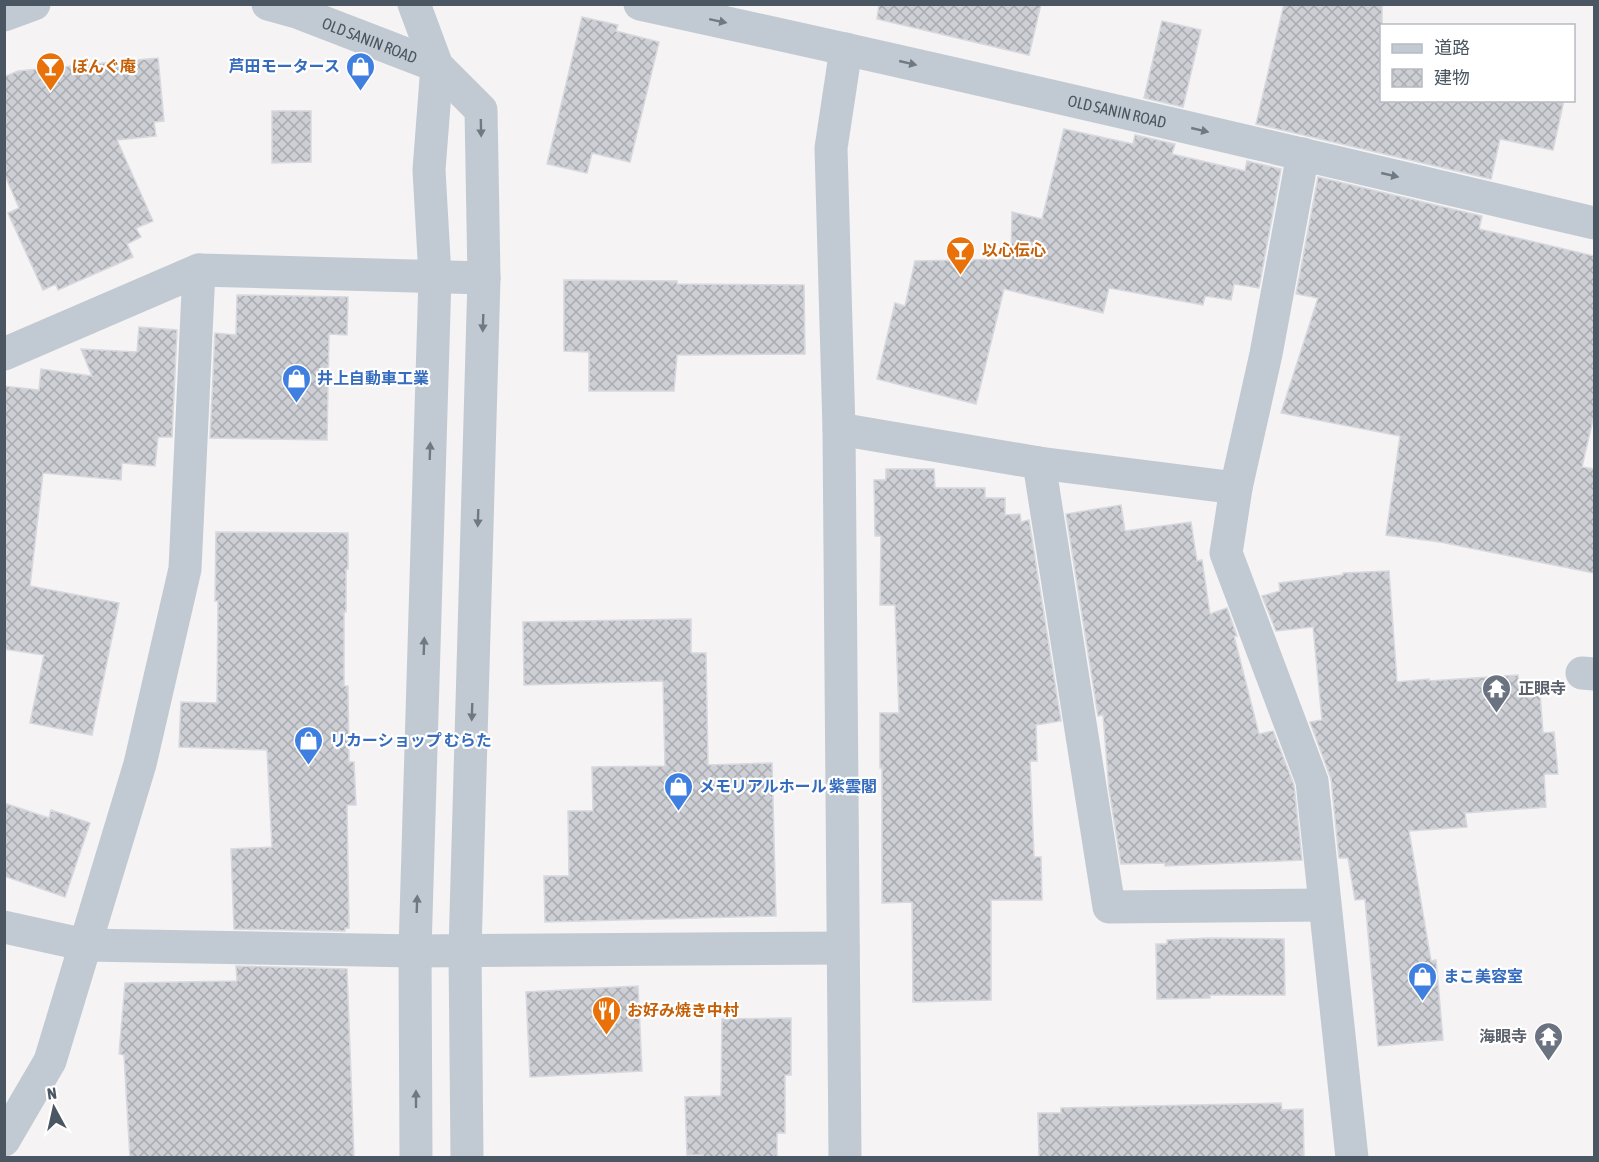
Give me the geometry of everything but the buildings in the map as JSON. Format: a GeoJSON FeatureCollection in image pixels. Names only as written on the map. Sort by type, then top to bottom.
{"type":"FeatureCollection","features":[{"type":"Feature","properties":{"kind":"street"},"geometry":{"type":"LineString","coordinates":[[4,15],[34,4]]}},
{"type":"Feature","properties":{"kind":"street","name":"OLD SANIN ROAD"},"geometry":{"type":"LineString","coordinates":[[268,4],[297,12],[437,66]]}},
{"type":"Feature","properties":{"kind":"street"},"geometry":{"type":"LineString","coordinates":[[414,4],[437,66],[481,110],[484,278],[465,951],[467,1158]]}},
{"type":"Feature","properties":{"kind":"street","name":"OLD SANIN ROAD"},"geometry":{"type":"LineString","coordinates":[[640,4],[846,49],[1594,223]]}},
{"type":"Feature","properties":{"kind":"street"},"geometry":{"type":"LineString","coordinates":[[845,1158],[838,429],[831,148],[846,49]]}},
{"type":"Feature","properties":{"kind":"street"},"geometry":{"type":"LineString","coordinates":[[416,1158],[416,951],[435,276],[429,170],[437,66]]}},
{"type":"Feature","properties":{"kind":"street"},"geometry":{"type":"LineString","coordinates":[[1303,154],[1266,354],[1236,488],[1226,553],[1312,781],[1352,1158]]}},
{"type":"Feature","properties":{"kind":"street"},"geometry":{"type":"LineString","coordinates":[[4,354],[200,270],[484,278]]}},
{"type":"Feature","properties":{"kind":"street"},"geometry":{"type":"LineString","coordinates":[[4,1140],[50,1061],[140,764],[185,568],[200,270]]}},
{"type":"Feature","properties":{"kind":"street"},"geometry":{"type":"LineString","coordinates":[[838,429],[1039,463],[1236,488]]}},
{"type":"Feature","properties":{"kind":"street"},"geometry":{"type":"LineString","coordinates":[[1039,463],[1109,907],[1324,905]]}},
{"type":"Feature","properties":{"kind":"street"},"geometry":{"type":"LineString","coordinates":[[4,927],[86,945],[416,951],[843,948]]}},
{"type":"Feature","properties":{"kind":"place","name":"ぼんぐ庵"},"geometry":{"type":"Point","coordinates":[51,92]}},
{"type":"Feature","properties":{"kind":"place","name":"芦田モータース"},"geometry":{"type":"Point","coordinates":[361,92]}},
{"type":"Feature","properties":{"kind":"place","name":"以心伝心"},"geometry":{"type":"Point","coordinates":[961,276]}},
{"type":"Feature","properties":{"kind":"place","name":"井上自動車工業"},"geometry":{"type":"Point","coordinates":[296,404]}},
{"type":"Feature","properties":{"kind":"place","name":"正眼寺"},"geometry":{"type":"Point","coordinates":[1497,714]}},
{"type":"Feature","properties":{"kind":"place","name":"リカーショップ むらた"},"geometry":{"type":"Point","coordinates":[309,766]}},
{"type":"Feature","properties":{"kind":"place","name":"メモリアルホール 紫雲閣"},"geometry":{"type":"Point","coordinates":[678,812]}},
{"type":"Feature","properties":{"kind":"place","name":"まこ美容室"},"geometry":{"type":"Point","coordinates":[1422,1002]}},
{"type":"Feature","properties":{"kind":"place","name":"お好み焼き中村"},"geometry":{"type":"Point","coordinates":[606,1036]}},
{"type":"Feature","properties":{"kind":"place","name":"海眼寺"},"geometry":{"type":"Point","coordinates":[1548,1062]}}]}
